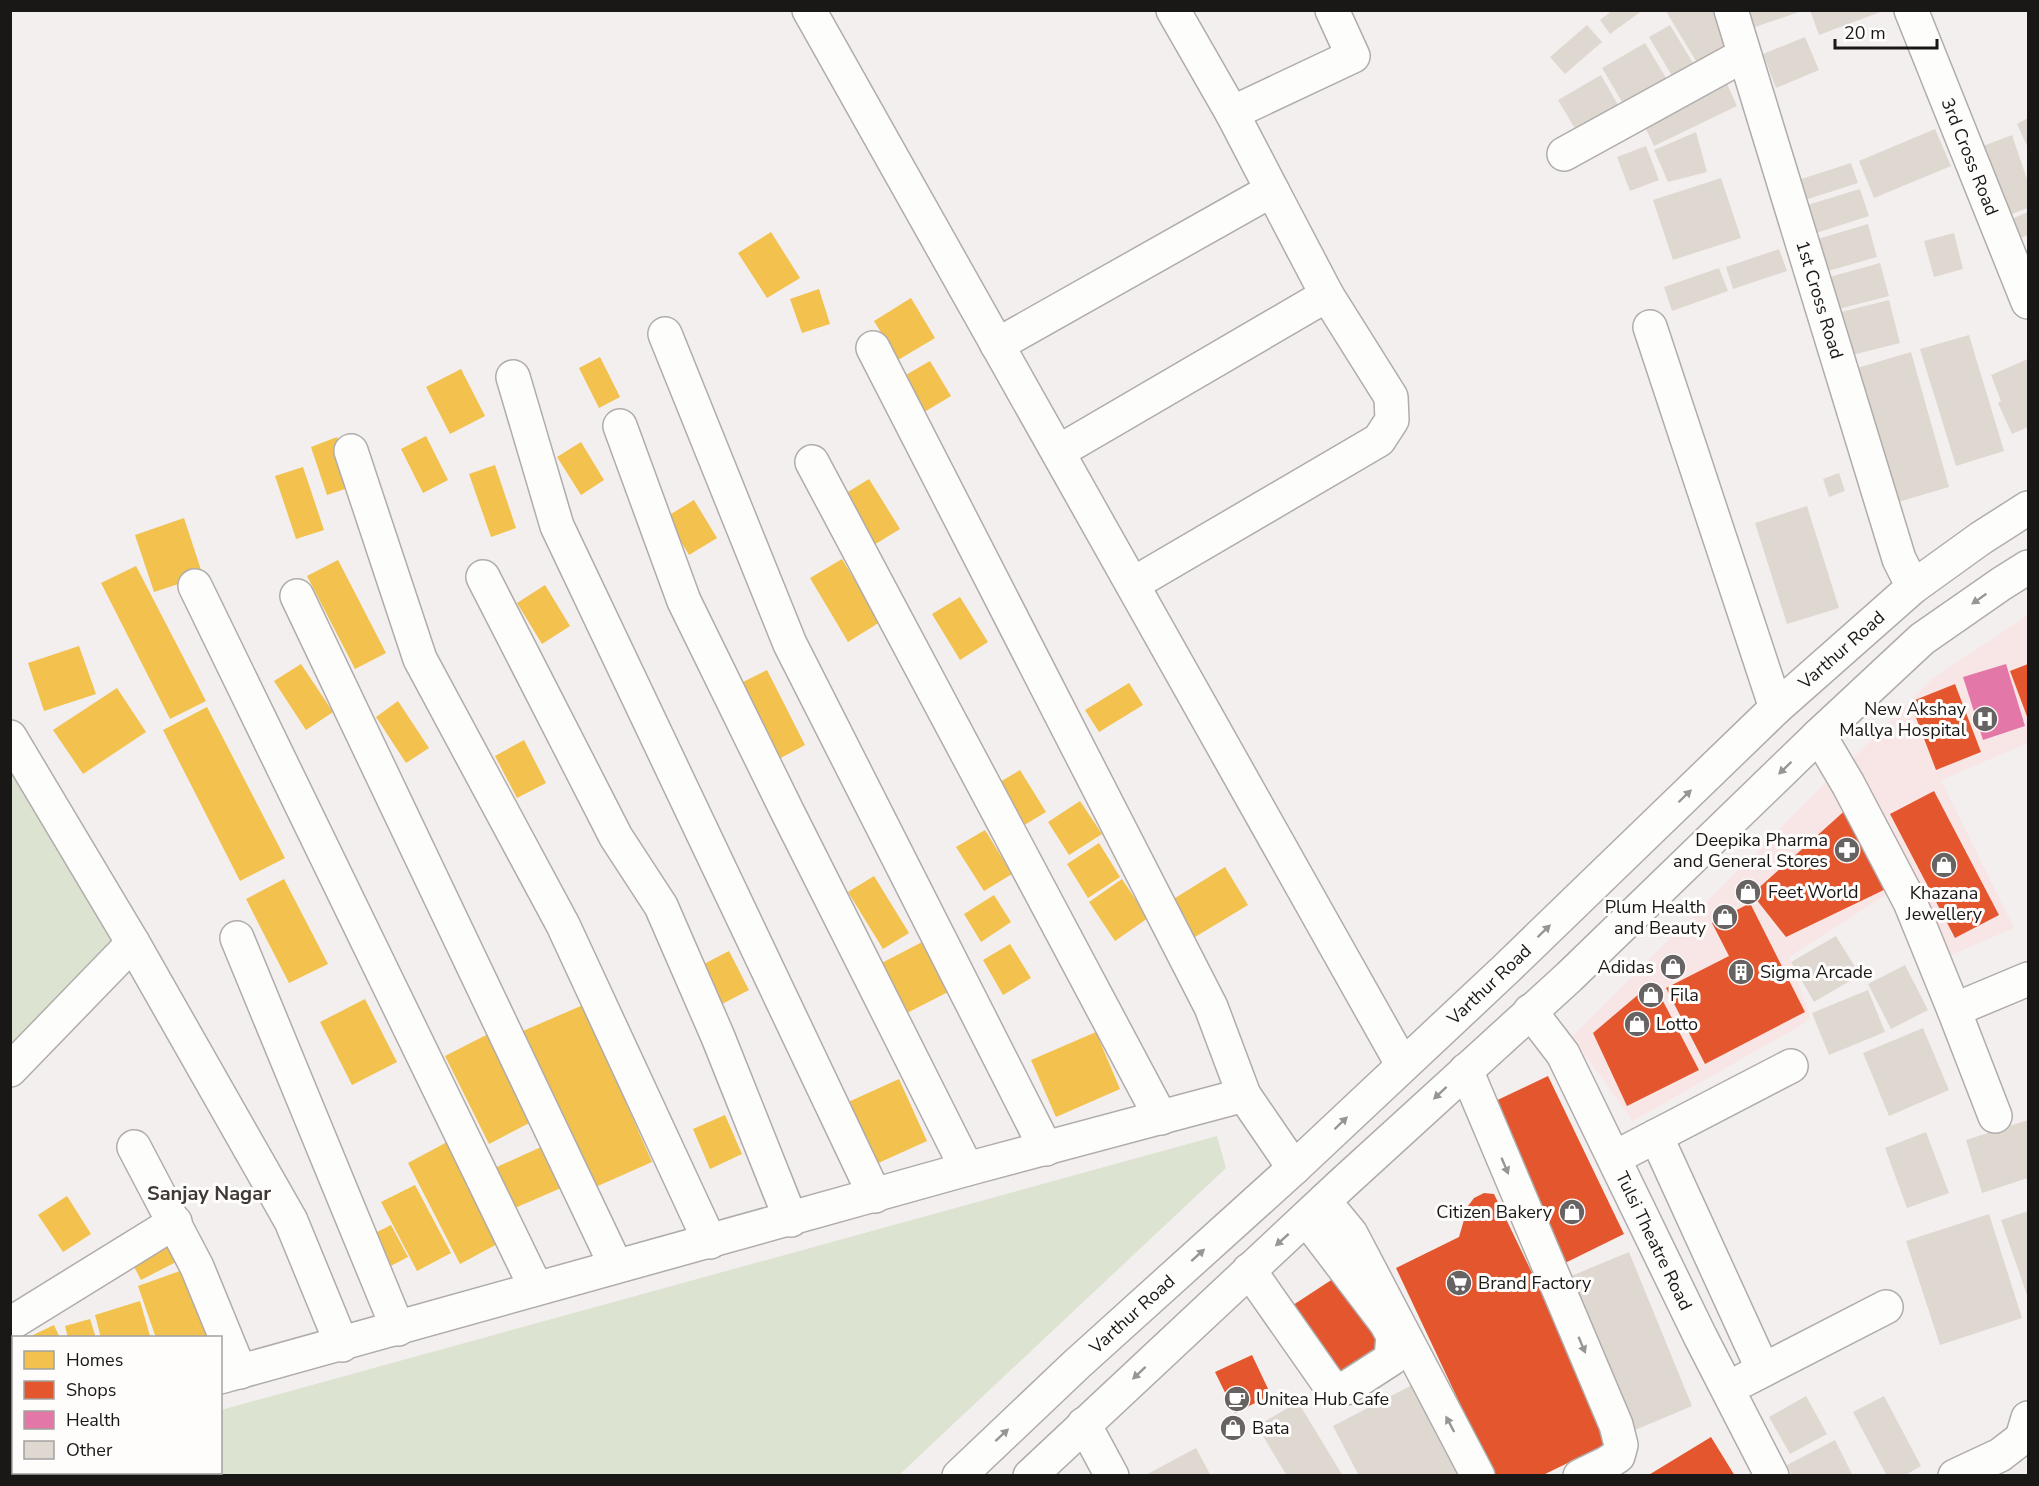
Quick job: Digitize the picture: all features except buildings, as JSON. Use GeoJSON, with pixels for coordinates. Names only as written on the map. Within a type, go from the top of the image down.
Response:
{"type":"FeatureCollection","features":[{"type":"Feature","properties":{"kind":"street"},"geometry":{"type":"LineString","coordinates":[[809,10],[1402,1064]]}},
{"type":"Feature","properties":{"kind":"street"},"geometry":{"type":"LineString","coordinates":[[1132,584],[1379,440],[1392,420],[1390,397],[1327,295],[1232,113],[1173,10]]}},
{"type":"Feature","properties":{"kind":"street"},"geometry":{"type":"LineString","coordinates":[[1232,113],[1353,56],[1332,10]]}},
{"type":"Feature","properties":{"kind":"street","name":"1st Cross Road"},"geometry":{"type":"LineString","coordinates":[[1731,10],[1899,559],[1913,586]]}},
{"type":"Feature","properties":{"kind":"street","name":"3rd Cross Road"},"geometry":{"type":"LineString","coordinates":[[1911,10],[2028,302]]}},
{"type":"Feature","properties":{"kind":"street"},"geometry":{"type":"LineString","coordinates":[[1564,154],[1744,55]]}},
{"type":"Feature","properties":{"kind":"street"},"geometry":{"type":"LineString","coordinates":[[997,345],[1272,190]]}},
{"type":"Feature","properties":{"kind":"street"},"geometry":{"type":"LineString","coordinates":[[1058,452],[1327,295]]}},
{"type":"Feature","properties":{"kind":"street"},"geometry":{"type":"LineString","coordinates":[[1650,327],[1776,708]]}},
{"type":"Feature","properties":{"kind":"street"},"geometry":{"type":"LineString","coordinates":[[665,334],[790,644],[1046,1149]]}},
{"type":"Feature","properties":{"kind":"street"},"geometry":{"type":"LineString","coordinates":[[873,348],[1212,1007],[1244,1095],[1294,1168]]}},
{"type":"Feature","properties":{"kind":"street"},"geometry":{"type":"LineString","coordinates":[[513,377],[557,526],[875,1196]]}},
{"type":"Feature","properties":{"kind":"street"},"geometry":{"type":"LineString","coordinates":[[620,426],[684,601],[967,1169]]}},
{"type":"Feature","properties":{"kind":"street"},"geometry":{"type":"LineString","coordinates":[[351,451],[420,659],[563,926],[710,1242]]}},
{"type":"Feature","properties":{"kind":"street"},"geometry":{"type":"LineString","coordinates":[[812,462],[1161,1118]]}},
{"type":"Feature","properties":{"kind":"street","name":"Varthur Road"},"geometry":{"type":"LineString","coordinates":[[959,1476],[1077,1364],[1294,1168],[1515,960],[1776,708],[1913,586],[2028,508]]}},
{"type":"Feature","properties":{"kind":"street"},"geometry":{"type":"LineString","coordinates":[[1030,1476],[1530,1011],[1922,639],[2028,567]]}},
{"type":"Feature","properties":{"kind":"street"},"geometry":{"type":"LineString","coordinates":[[483,577],[616,837],[661,906],[718,1037],[791,1220]]}},
{"type":"Feature","properties":{"kind":"street"},"geometry":{"type":"LineString","coordinates":[[195,585],[536,1288]]}},
{"type":"Feature","properties":{"kind":"street"},"geometry":{"type":"LineString","coordinates":[[297,596],[615,1266]]}},
{"type":"Feature","properties":{"kind":"street"},"geometry":{"type":"LineString","coordinates":[[1819,735],[1848,784],[1910,902],[1995,1116]]}},
{"type":"Feature","properties":{"kind":"street"},"geometry":{"type":"LineString","coordinates":[[10,737],[133,943],[291,1221],[342,1345]]}},
{"type":"Feature","properties":{"kind":"street"},"geometry":{"type":"LineString","coordinates":[[237,938],[398,1329]]}},
{"type":"Feature","properties":{"kind":"street"},"geometry":{"type":"LineString","coordinates":[[10,1070],[133,943]]}},
{"type":"Feature","properties":{"kind":"street"},"geometry":{"type":"LineString","coordinates":[[1954,1010],[2028,979]]}},
{"type":"Feature","properties":{"kind":"street","name":"Tulsi Theatre Road"},"geometry":{"type":"LineString","coordinates":[[1530,1011],[1563,1054],[1772,1476]]}},
{"type":"Feature","properties":{"kind":"street"},"geometry":{"type":"LineString","coordinates":[[1614,1158],[1791,1066]]}},
{"type":"Feature","properties":{"kind":"street"},"geometry":{"type":"LineString","coordinates":[[1466,1070],[1616,1425],[1621,1445],[1618,1456],[1580,1476]]}},
{"type":"Feature","properties":{"kind":"street"},"geometry":{"type":"LineString","coordinates":[[222,1349],[230,1375],[615,1266],[1244,1095]]}},
{"type":"Feature","properties":{"kind":"street"},"geometry":{"type":"LineString","coordinates":[[1656,1136],[1763,1370]]}},
{"type":"Feature","properties":{"kind":"street"},"geometry":{"type":"LineString","coordinates":[[134,1147],[197,1267],[218,1336]]}},
{"type":"Feature","properties":{"kind":"street"},"geometry":{"type":"LineString","coordinates":[[1249,1270],[1331,1387],[1346,1388],[1391,1359],[1394,1336],[1315,1210]]}},
{"type":"Feature","properties":{"kind":"street"},"geometry":{"type":"LineString","coordinates":[[1315,1210],[1351,1234],[1478,1476]]}},
{"type":"Feature","properties":{"kind":"street"},"geometry":{"type":"LineString","coordinates":[[10,1324],[175,1222]]}},
{"type":"Feature","properties":{"kind":"street"},"geometry":{"type":"LineString","coordinates":[[1727,1389],[1886,1307]]}},
{"type":"Feature","properties":{"kind":"street"},"geometry":{"type":"LineString","coordinates":[[1955,1476],[2000,1455],[2022,1438],[2028,1418]]}},
{"type":"Feature","properties":{"kind":"street"},"geometry":{"type":"LineString","coordinates":[[1084,1424],[1112,1476]]}},
{"type":"Feature","properties":{"kind":"shaded area"},"geometry":{"type":"Polygon","coordinates":[[[2028,615],[2028,743],[1941,780],[2014,928],[1944,958],[1878,822],[1853,758],[1933,678],[2028,615]]]}},
{"type":"Feature","properties":{"kind":"shaded area"},"geometry":{"type":"Polygon","coordinates":[[[1833,775],[1898,887],[1789,957],[1810,1017],[1803,1024],[1633,1121],[1572,1037],[1833,775]]]}},
{"type":"Feature","properties":{"kind":"green space"},"geometry":{"type":"Polygon","coordinates":[[[11,762],[121,946],[11,1048],[11,762]]]}},
{"type":"Feature","properties":{"kind":"green space"},"geometry":{"type":"Polygon","coordinates":[[[1217,1136],[1226,1168],[899,1475],[11,1476],[10,1467],[12,1466],[12,1474],[222,1474],[222,1410],[1217,1136]]]}},
{"type":"Feature","properties":{"kind":"place","name":"New Akshay Mallya Hospital"},"geometry":{"type":"Point","coordinates":[1985,719]}},
{"type":"Feature","properties":{"kind":"place","name":"Deepika Pharma and General Stores"},"geometry":{"type":"Point","coordinates":[1847,850]}},
{"type":"Feature","properties":{"kind":"place","name":"Khazana Jewellery"},"geometry":{"type":"Point","coordinates":[1944,865]}},
{"type":"Feature","properties":{"kind":"place","name":"Feet World"},"geometry":{"type":"Point","coordinates":[1748,892]}},
{"type":"Feature","properties":{"kind":"place","name":"Plum Health and Beauty"},"geometry":{"type":"Point","coordinates":[1725,917]}},
{"type":"Feature","properties":{"kind":"place","name":"Adidas"},"geometry":{"type":"Point","coordinates":[1673,967]}},
{"type":"Feature","properties":{"kind":"place","name":"Sigma Arcade"},"geometry":{"type":"Point","coordinates":[1741,972]}},
{"type":"Feature","properties":{"kind":"place","name":"Fila"},"geometry":{"type":"Point","coordinates":[1651,995]}},
{"type":"Feature","properties":{"kind":"place","name":"Lotto"},"geometry":{"type":"Point","coordinates":[1637,1024]}},
{"type":"Feature","properties":{"kind":"place","name":"Citizen Bakery"},"geometry":{"type":"Point","coordinates":[1572,1212]}},
{"type":"Feature","properties":{"kind":"place","name":"Brand Factory"},"geometry":{"type":"Point","coordinates":[1459,1283]}},
{"type":"Feature","properties":{"kind":"place","name":"Unitea Hub Cafe"},"geometry":{"type":"Point","coordinates":[1237,1399]}},
{"type":"Feature","properties":{"kind":"place","name":"Bata"},"geometry":{"type":"Point","coordinates":[1233,1428]}},
{"type":"Feature","properties":{"kind":"district","name":"Sanjay Nagar"},"geometry":{"type":"Point","coordinates":[209,1193]}}]}
